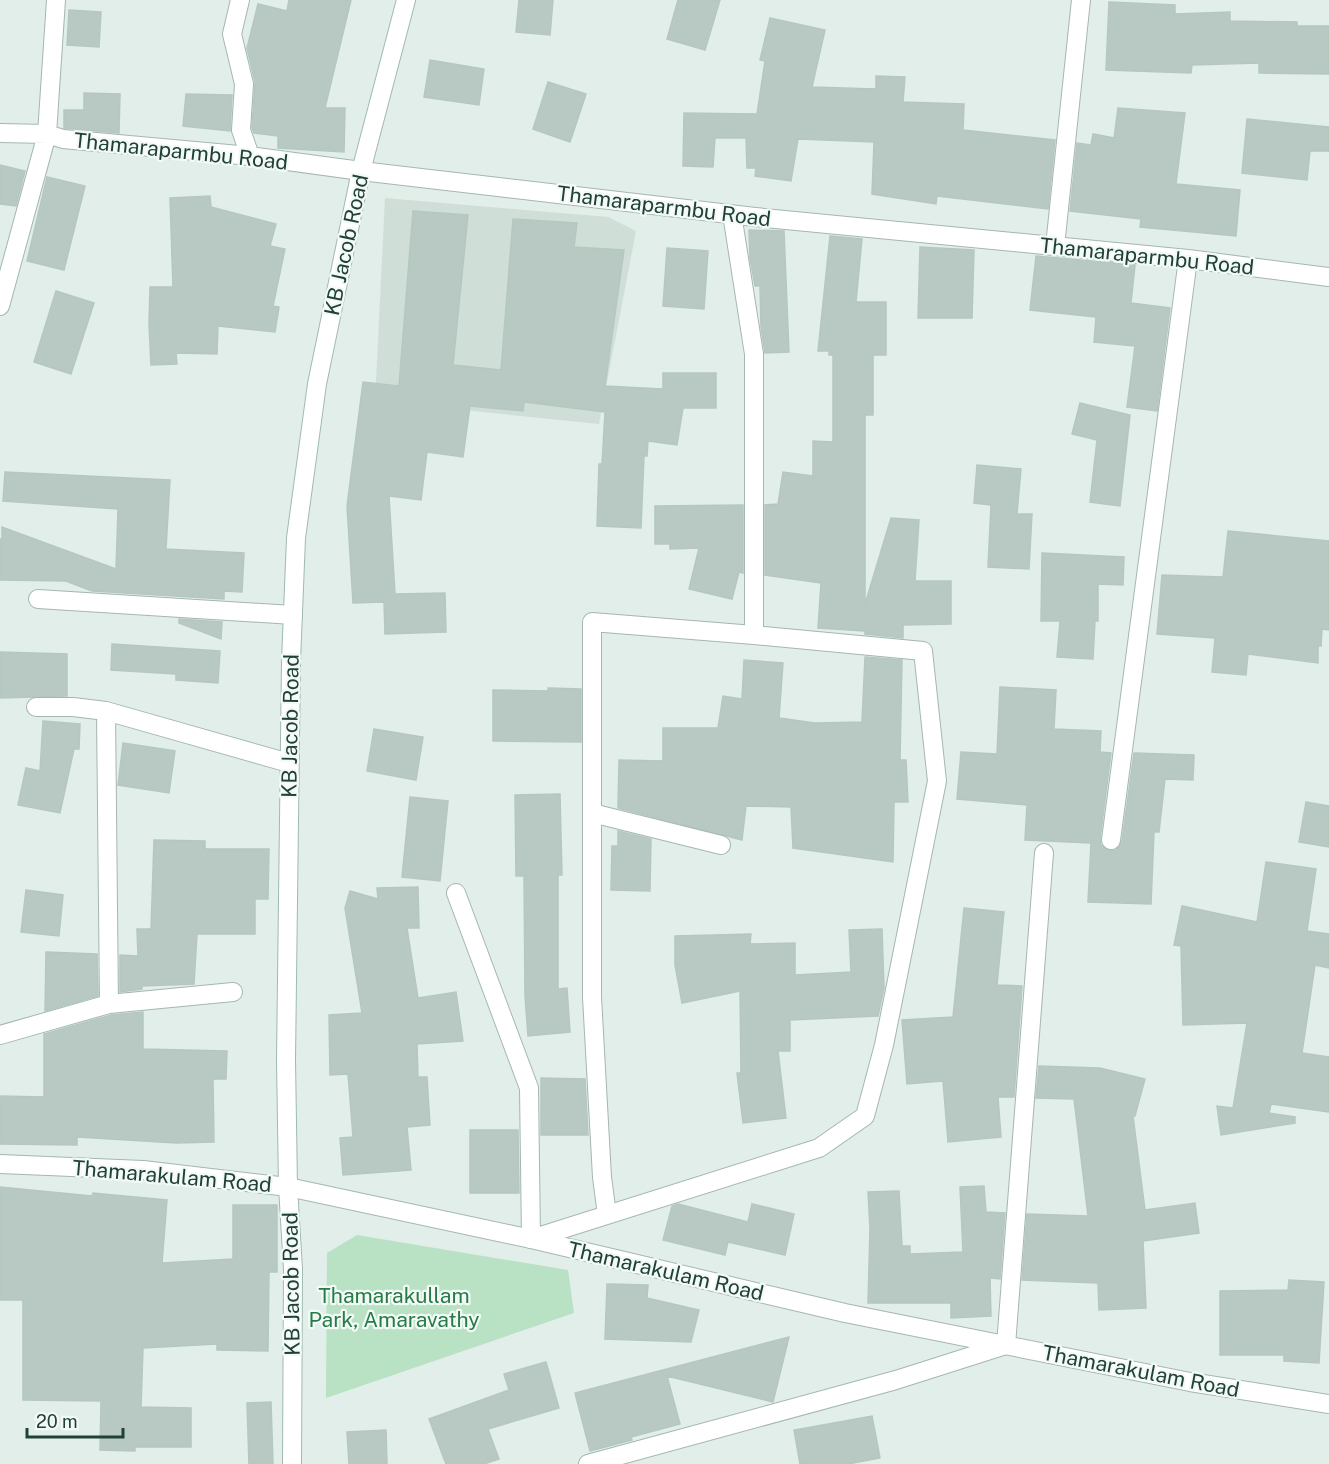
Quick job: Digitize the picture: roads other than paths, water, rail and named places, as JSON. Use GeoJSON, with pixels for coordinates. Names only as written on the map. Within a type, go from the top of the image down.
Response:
{"type":"FeatureCollection","features":[{"type":"Feature","properties":{"kind":"street"},"geometry":{"type":"LineString","coordinates":[[0,306],[47,134],[56,0]]}},
{"type":"Feature","properties":{"kind":"street"},"geometry":{"type":"LineString","coordinates":[[240,0],[232,34],[244,84],[241,130],[250,156]]}},
{"type":"Feature","properties":{"kind":"street","name":"KB Jacob Road"},"geometry":{"type":"LineString","coordinates":[[292,1464],[293,1269],[288,1187],[286,1060],[289,763],[296,538],[317,384],[361,171],[406,0]]}},
{"type":"Feature","properties":{"kind":"street"},"geometry":{"type":"LineString","coordinates":[[1055,246],[1080,0]]}},
{"type":"Feature","properties":{"kind":"street","name":"Thamaraparmbu Road"},"geometry":{"type":"LineString","coordinates":[[0,133],[47,134],[63,139],[250,156],[732,214],[1188,259],[1329,277]]}},
{"type":"Feature","properties":{"kind":"street"},"geometry":{"type":"LineString","coordinates":[[732,214],[754,354],[754,635]]}},
{"type":"Feature","properties":{"kind":"street"},"geometry":{"type":"LineString","coordinates":[[1112,840],[1188,259]]}},
{"type":"Feature","properties":{"kind":"street"},"geometry":{"type":"LineString","coordinates":[[38,599],[293,615]]}},
{"type":"Feature","properties":{"kind":"street"},"geometry":{"type":"LineString","coordinates":[[456,893],[529,1088],[531,1239],[607,1215],[819,1148],[865,1116],[884,1045],[937,781],[923,651],[592,622],[592,997],[602,1177],[607,1215]]}},
{"type":"Feature","properties":{"kind":"street"},"geometry":{"type":"LineString","coordinates":[[36,707],[73,706],[106,711],[289,763]]}},
{"type":"Feature","properties":{"kind":"street"},"geometry":{"type":"LineString","coordinates":[[106,711],[109,1004]]}},
{"type":"Feature","properties":{"kind":"street"},"geometry":{"type":"LineString","coordinates":[[592,813],[721,845]]}},
{"type":"Feature","properties":{"kind":"street"},"geometry":{"type":"LineString","coordinates":[[588,1464],[896,1380],[1006,1345],[1044,853]]}},
{"type":"Feature","properties":{"kind":"street"},"geometry":{"type":"LineString","coordinates":[[0,1035],[109,1004],[233,993]]}},
{"type":"Feature","properties":{"kind":"street","name":"Thamarakulam Road"},"geometry":{"type":"LineString","coordinates":[[0,1164],[143,1170],[288,1187],[531,1239],[845,1313],[1190,1382],[1329,1404]]}},
{"type":"Feature","properties":{"kind":"park label","name":"Thamarakullam Park, Amaravathy"},"geometry":{"type":"Point","coordinates":[394,1307]}}]}
